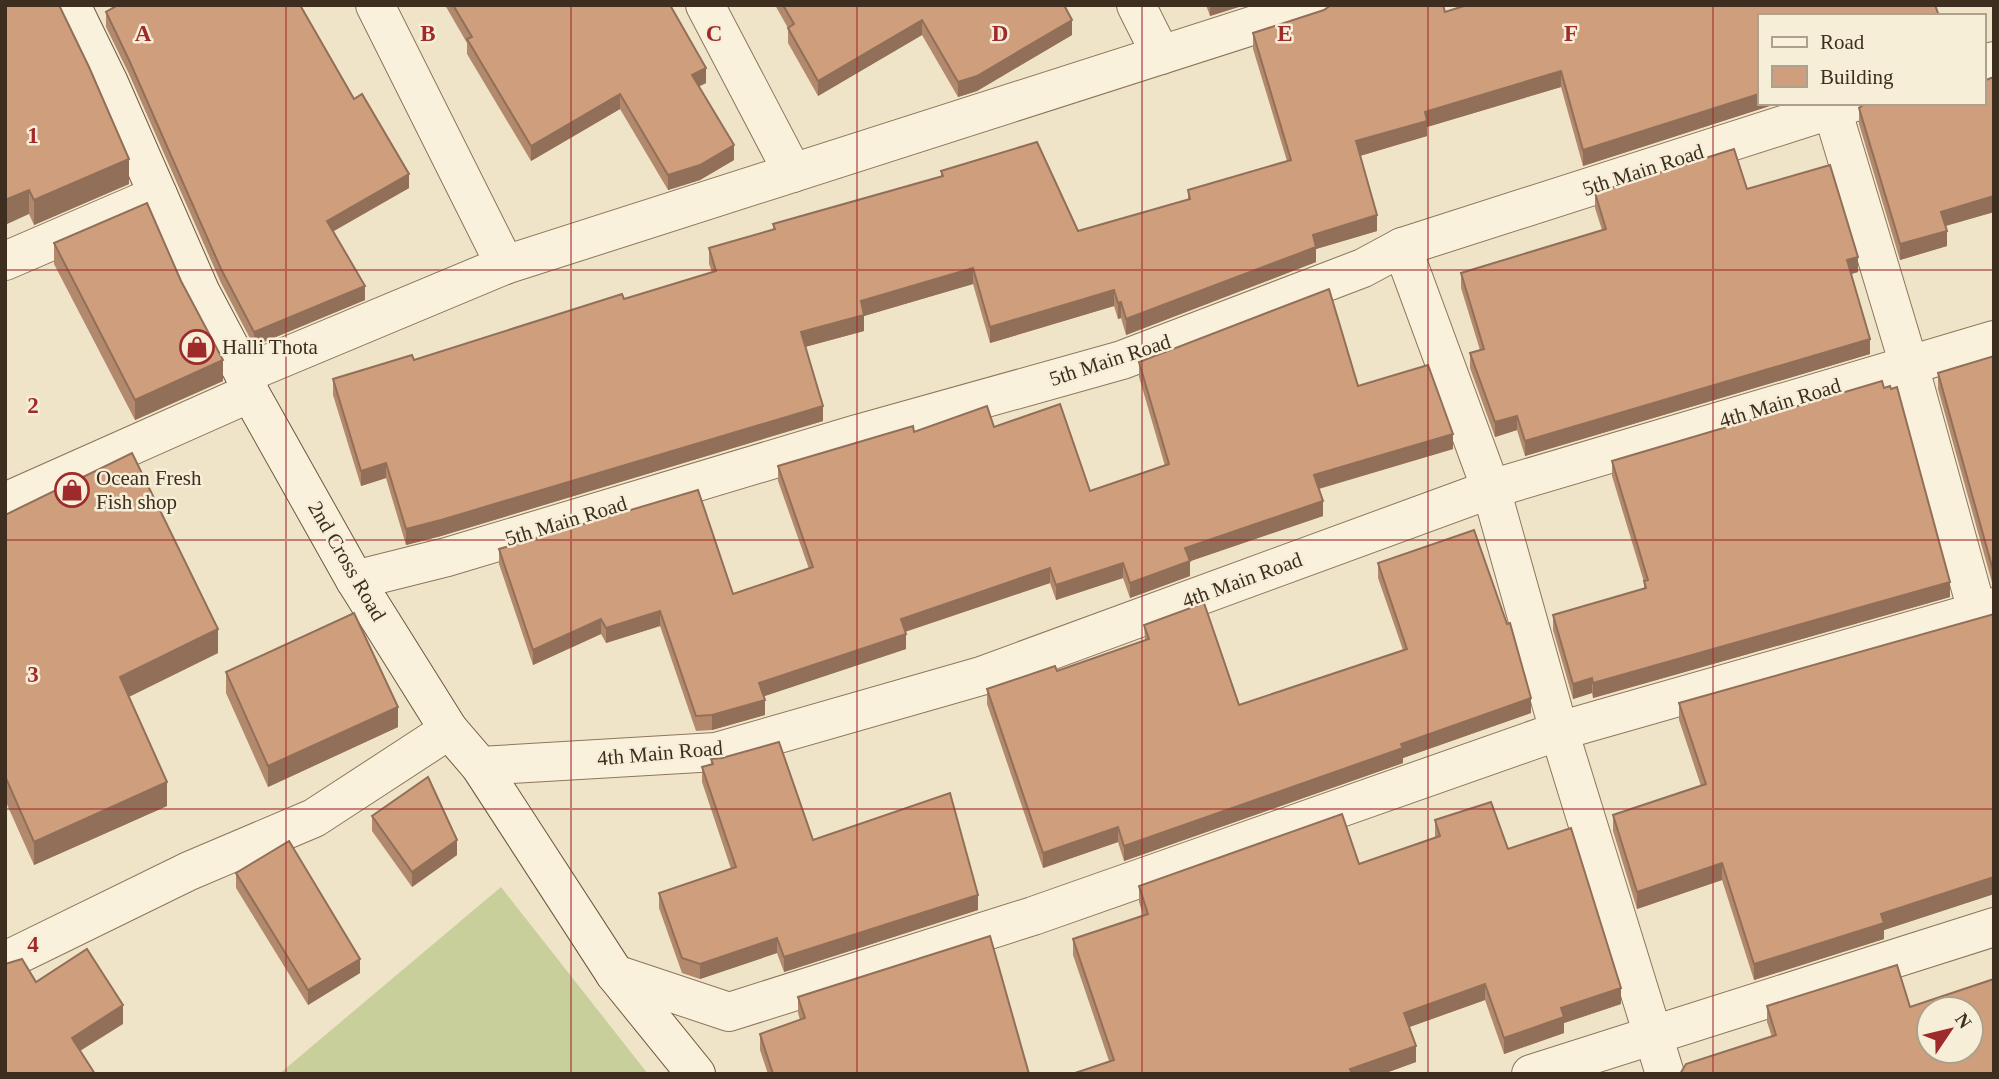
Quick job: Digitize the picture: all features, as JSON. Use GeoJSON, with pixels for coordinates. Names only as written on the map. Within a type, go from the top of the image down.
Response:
{"type":"FeatureCollection","features":[{"type":"Feature","properties":{"kind":"street","name":"2nd Cross Road"},"geometry":{"type":"LineString","coordinates":[[71,5],[201,293],[355,580],[449,730],[480,766],[615,974],[696,1074]]}},
{"type":"Feature","properties":{"kind":"street"},"geometry":{"type":"LineString","coordinates":[[375,5],[505,265]]}},
{"type":"Feature","properties":{"kind":"street"},"geometry":{"type":"LineString","coordinates":[[705,5],[793,173]]}},
{"type":"Feature","properties":{"kind":"street"},"geometry":{"type":"LineString","coordinates":[[1136,5],[1161,55]]}},
{"type":"Feature","properties":{"kind":"street"},"geometry":{"type":"LineString","coordinates":[[5,502],[247,383],[505,265],[1317,5]]}},
{"type":"Feature","properties":{"kind":"street"},"geometry":{"type":"LineString","coordinates":[[615,974],[729,1012],[1033,916],[1559,732],[1986,609],[1909,365],[1842,106]]}},
{"type":"Feature","properties":{"kind":"street","name":"5th Main Road"},"geometry":{"type":"LineString","coordinates":[[355,580],[447,557],[854,435],[1122,360],[1363,268],[1402,247],[1842,106]]}},
{"type":"Feature","properties":{"kind":"street"},"geometry":{"type":"LineString","coordinates":[[5,261],[158,195]]}},
{"type":"Feature","properties":{"kind":"street"},"geometry":{"type":"LineString","coordinates":[[1402,247],[1491,489],[1559,732],[1665,1074]]}},
{"type":"Feature","properties":{"kind":"street","name":"4th Main Road"},"geometry":{"type":"LineString","coordinates":[[480,766],[716,752],[981,676],[1491,489],[1994,340]]}},
{"type":"Feature","properties":{"kind":"street"},"geometry":{"type":"LineString","coordinates":[[5,961],[189,872],[314,818],[449,730]]}},
{"type":"Feature","properties":{"kind":"street"},"geometry":{"type":"LineString","coordinates":[[1531,1074],[1994,927]]}},
{"type":"Feature","properties":{"kind":"green space"},"geometry":{"type":"Polygon","coordinates":[[[501,887],[648,1074],[279,1074],[501,887]]]}},
{"type":"Feature","properties":{"kind":"building"},"geometry":{"type":"Polygon","coordinates":[[[5,5],[59,5],[129,159],[34,200],[29,190],[5,200],[5,5]]]}},
{"type":"Feature","properties":{"kind":"building"},"geometry":{"type":"Polygon","coordinates":[[[118,5],[300,5],[354,99],[362,94],[409,174],[327,221],[365,286],[254,332],[221,269],[106,12],[118,5]]]}},
{"type":"Feature","properties":{"kind":"building"},"geometry":{"type":"Polygon","coordinates":[[[453,5],[670,5],[706,68],[692,75],[734,145],[700,165],[668,175],[620,94],[531,146],[467,39],[472,37],[453,5]]]}},
{"type":"Feature","properties":{"kind":"building"},"geometry":{"type":"Polygon","coordinates":[[[783,5],[1064,5],[1072,20],[977,76],[958,82],[922,20],[818,81],[788,28],[794,24],[783,5]]]}},
{"type":"Feature","properties":{"kind":"building"},"geometry":{"type":"Polygon","coordinates":[[[1331,5],[1443,5],[1445,12],[1467,5],[1935,5],[1938,14],[1758,14],[1758,94],[1583,150],[1561,71],[1425,112],[1427,121],[1356,141],[1377,215],[1313,235],[1316,247],[1126,319],[1114,290],[990,327],[973,268],[861,301],[864,315],[801,332],[823,406],[441,520],[406,529],[386,463],[361,471],[333,379],[412,355],[414,360],[622,294],[624,299],[716,271],[709,248],[775,229],[773,224],[943,176],[941,171],[1037,142],[1078,231],[1190,199],[1188,190],[1291,160],[1253,33],[1324,10],[1331,5]]]}},
{"type":"Feature","properties":{"kind":"building"},"geometry":{"type":"Polygon","coordinates":[[[1994,77],[1994,196],[1941,212],[1947,231],[1900,244],[1859,108],[1863,105],[1985,105],[1985,80],[1994,77]]]}},
{"type":"Feature","properties":{"kind":"building"},"geometry":{"type":"Polygon","coordinates":[[[1734,149],[1747,189],[1830,165],[1858,257],[1847,260],[1870,339],[1525,441],[1517,416],[1495,422],[1470,353],[1484,349],[1461,273],[1606,229],[1595,193],[1734,149]]]}},
{"type":"Feature","properties":{"kind":"building"},"geometry":{"type":"Polygon","coordinates":[[[147,203],[181,281],[223,360],[135,400],[54,243],[147,203]]]}},
{"type":"Feature","properties":{"kind":"building"},"geometry":{"type":"Polygon","coordinates":[[[1329,289],[1358,386],[1428,365],[1453,434],[1314,475],[1323,501],[1185,548],[1190,561],[1130,583],[1123,563],[1056,585],[1050,568],[901,619],[906,634],[759,683],[765,700],[712,715],[696,716],[660,611],[606,628],[601,619],[533,650],[499,549],[698,490],[733,594],[813,567],[778,466],[913,426],[914,432],[987,406],[994,427],[1060,404],[1090,491],[1169,464],[1139,362],[1329,289]]]}},
{"type":"Feature","properties":{"kind":"building"},"geometry":{"type":"Polygon","coordinates":[[[1994,356],[1994,570],[1993,570],[1938,373],[1994,356]]]}},
{"type":"Feature","properties":{"kind":"building"},"geometry":{"type":"Polygon","coordinates":[[[1882,381],[1884,388],[1897,387],[1950,582],[1593,683],[1592,678],[1573,684],[1553,615],[1646,588],[1644,581],[1648,580],[1612,461],[1882,381]]]}},
{"type":"Feature","properties":{"kind":"building"},"geometry":{"type":"Polygon","coordinates":[[[132,453],[218,629],[120,677],[167,782],[34,842],[5,776],[5,515],[132,453]]]}},
{"type":"Feature","properties":{"kind":"building"},"geometry":{"type":"Polygon","coordinates":[[[1474,530],[1507,624],[1510,623],[1531,698],[1401,744],[1403,748],[1124,846],[1118,827],[1043,853],[987,689],[1055,666],[1057,671],[1149,639],[1144,625],[1204,603],[1239,705],[1407,649],[1378,563],[1474,530]]]}},
{"type":"Feature","properties":{"kind":"building"},"geometry":{"type":"Polygon","coordinates":[[[354,613],[398,707],[268,766],[226,672],[354,613]]]}},
{"type":"Feature","properties":{"kind":"building"},"geometry":{"type":"Polygon","coordinates":[[[1994,614],[1994,877],[1881,914],[1884,923],[1754,964],[1722,863],[1637,892],[1613,815],[1706,784],[1679,703],[1994,614]]]}},
{"type":"Feature","properties":{"kind":"building"},"geometry":{"type":"Polygon","coordinates":[[[779,742],[813,840],[950,793],[978,895],[784,957],[777,938],[700,964],[682,958],[659,893],[736,867],[702,767],[713,764],[711,759],[779,742]]]}},
{"type":"Feature","properties":{"kind":"building"},"geometry":{"type":"Polygon","coordinates":[[[428,777],[457,840],[412,872],[372,816],[428,777]]]}},
{"type":"Feature","properties":{"kind":"building"},"geometry":{"type":"Polygon","coordinates":[[[1491,802],[1508,849],[1571,828],[1621,988],[1561,1008],[1564,1017],[1504,1038],[1485,984],[1404,1013],[1416,1046],[1350,1069],[1352,1074],[1072,1074],[1114,1060],[1073,939],[1148,914],[1139,886],[1342,814],[1359,864],[1440,836],[1435,820],[1491,802]]]}},
{"type":"Feature","properties":{"kind":"building"},"geometry":{"type":"Polygon","coordinates":[[[289,841],[360,959],[308,990],[236,873],[289,841]]]}},
{"type":"Feature","properties":{"kind":"building"},"geometry":{"type":"Polygon","coordinates":[[[990,936],[1029,1074],[773,1074],[760,1034],[805,1018],[798,997],[990,936]]]}},
{"type":"Feature","properties":{"kind":"building"},"geometry":{"type":"Polygon","coordinates":[[[87,949],[123,1005],[72,1038],[95,1074],[5,1074],[5,964],[22,959],[36,982],[87,949]]]}},
{"type":"Feature","properties":{"kind":"building"},"geometry":{"type":"Polygon","coordinates":[[[1897,965],[1910,1007],[1915,1005],[1915,1065],[1985,1065],[1985,995],[1946,995],[1994,979],[1994,1074],[1680,1074],[1686,1064],[1776,1035],[1767,1006],[1897,965]]]}},
{"type":"Feature","properties":{"kind":"place","name":"Halli Thota"},"geometry":{"type":"Point","coordinates":[197,347]}},
{"type":"Feature","properties":{"kind":"place","name":"Ocean Fresh Fish shop"},"geometry":{"type":"Point","coordinates":[72,490]}}]}
